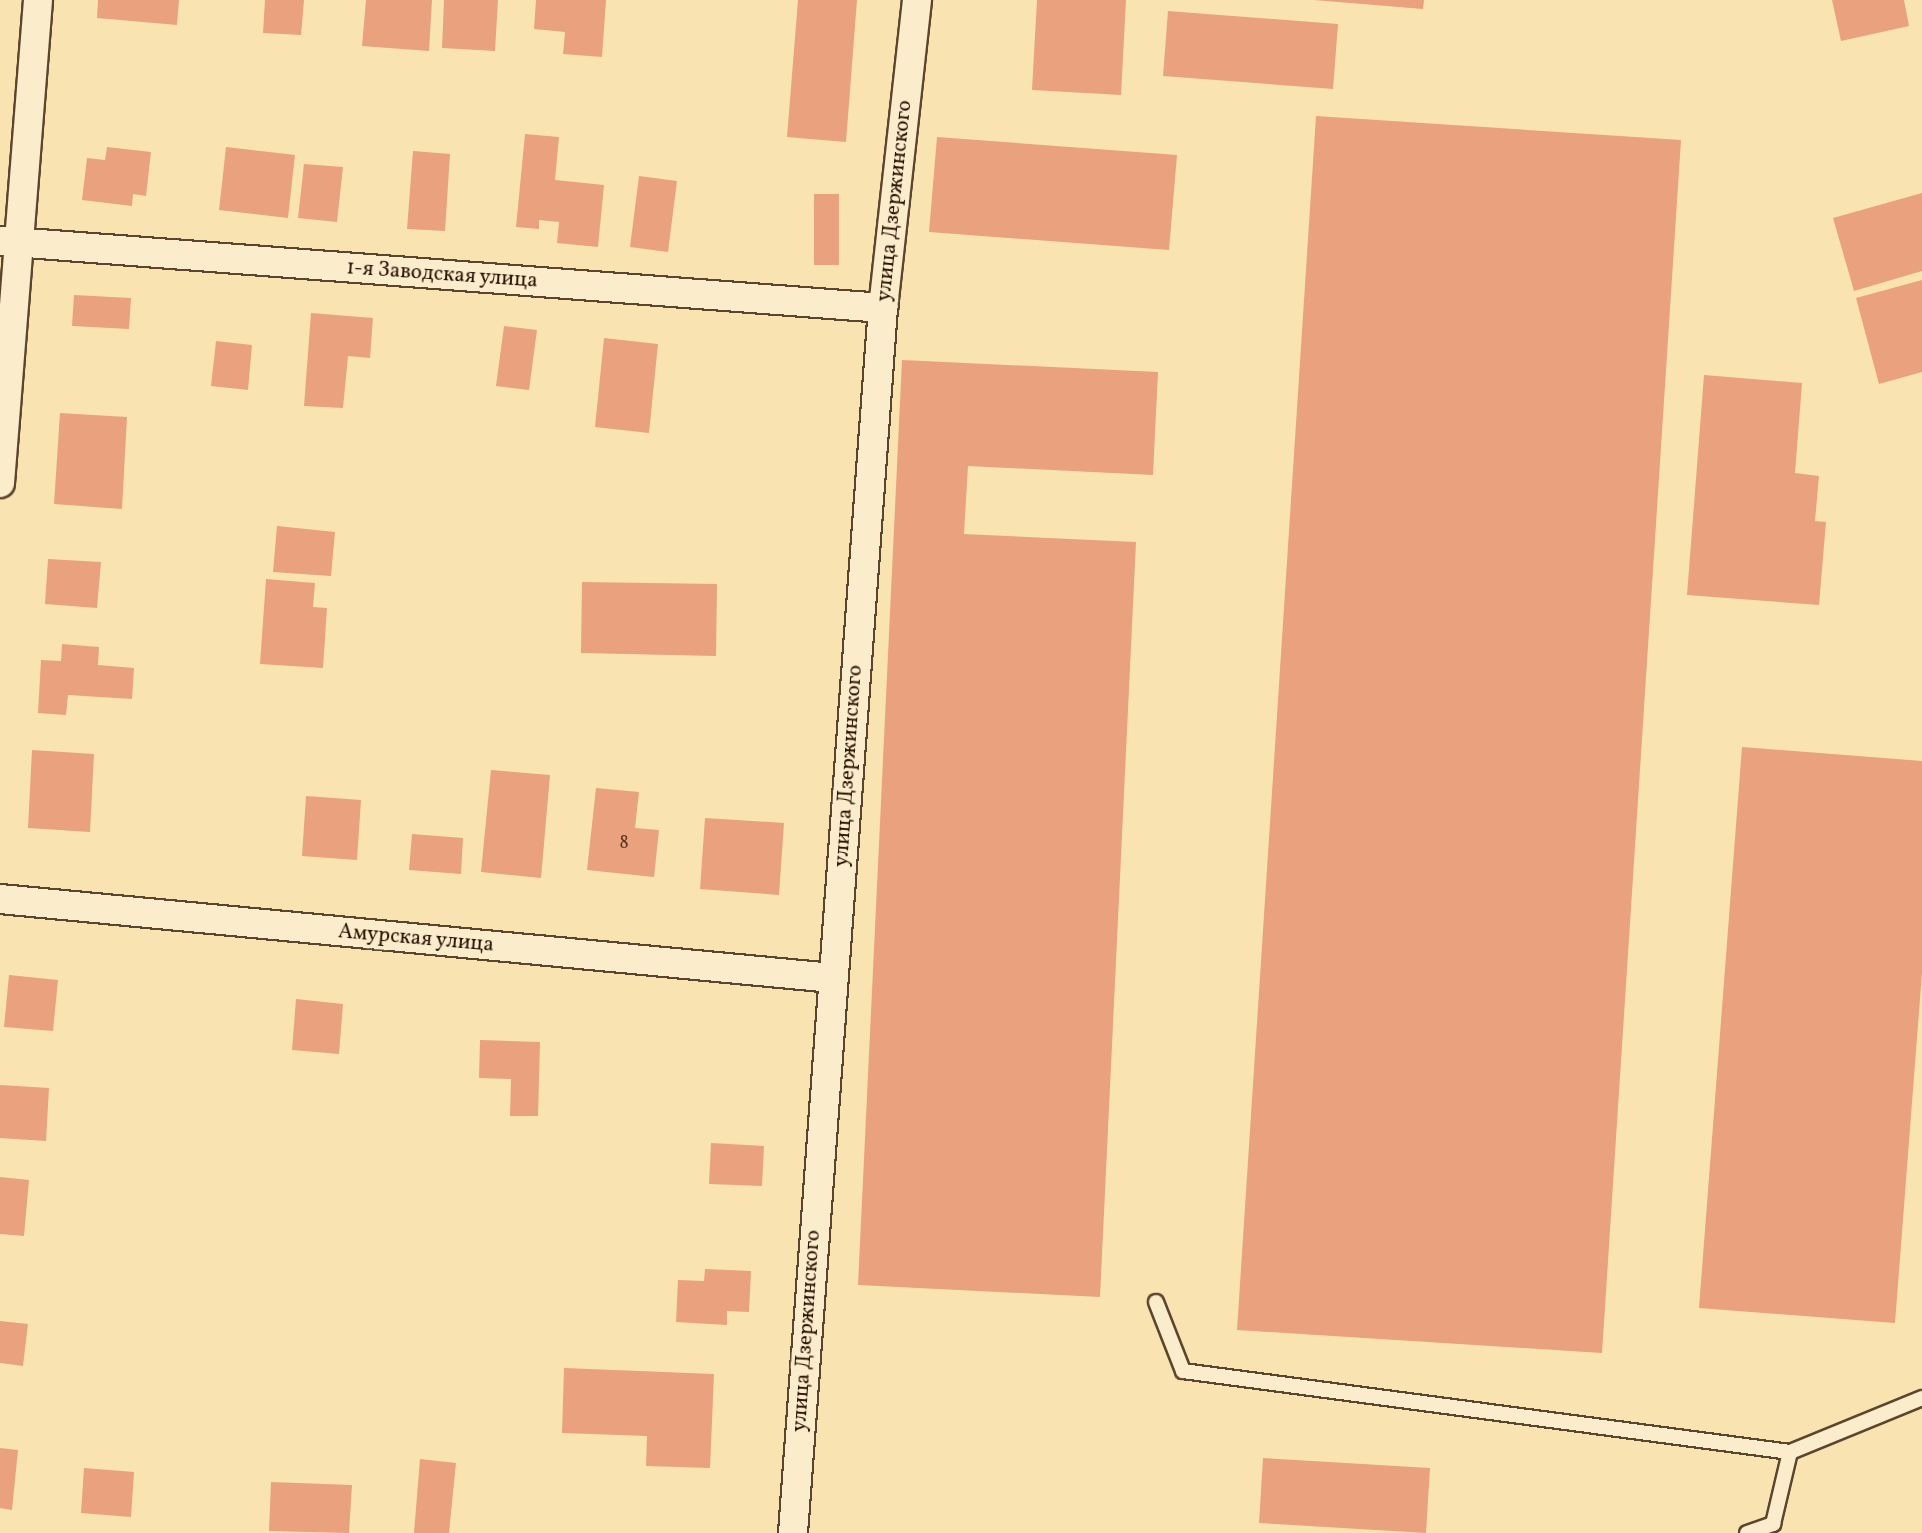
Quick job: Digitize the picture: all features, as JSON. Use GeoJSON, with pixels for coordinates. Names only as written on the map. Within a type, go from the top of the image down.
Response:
{"type":"FeatureCollection","features":[{"type":"Feature","properties":{"kind":"street"},"geometry":{"type":"LineString","coordinates":[[0,483],[9,242],[38,0]]}},
{"type":"Feature","properties":{"kind":"street","name":"улица Дзержинского"},"geometry":{"type":"LineString","coordinates":[[793,1533],[883,308],[917,0]]}},
{"type":"Feature","properties":{"kind":"street","name":"1-я Заводская улица"},"geometry":{"type":"LineString","coordinates":[[9,242],[883,308]]}},
{"type":"Feature","properties":{"kind":"street","name":"Амурская улица"},"geometry":{"type":"LineString","coordinates":[[0,900],[832,978]]}},
{"type":"Feature","properties":{"kind":"lane"},"geometry":{"type":"LineString","coordinates":[[1156,1302],[1183,1371],[1790,1452],[1922,1398]]}},
{"type":"Feature","properties":{"kind":"lane"},"geometry":{"type":"LineString","coordinates":[[1747,1533],[1773,1524],[1790,1452]]}},
{"type":"Feature","properties":{"kind":"building"},"geometry":{"type":"Polygon","coordinates":[[[98,0],[179,0],[177,25],[97,18],[98,0]]]}},
{"type":"Feature","properties":{"kind":"building"},"geometry":{"type":"Polygon","coordinates":[[[265,0],[304,0],[301,35],[263,33],[265,0]]]}},
{"type":"Feature","properties":{"kind":"building"},"geometry":{"type":"Polygon","coordinates":[[[366,0],[432,0],[429,51],[362,46],[366,0]]]}},
{"type":"Feature","properties":{"kind":"building"},"geometry":{"type":"Polygon","coordinates":[[[444,0],[498,0],[495,51],[442,48],[444,0]]]}},
{"type":"Feature","properties":{"kind":"building"},"geometry":{"type":"Polygon","coordinates":[[[536,0],[606,0],[602,57],[563,54],[565,32],[534,29],[536,0]]]}},
{"type":"Feature","properties":{"kind":"building"},"geometry":{"type":"Polygon","coordinates":[[[798,0],[857,0],[846,142],[787,137],[798,0]]]}},
{"type":"Feature","properties":{"kind":"building"},"geometry":{"type":"Polygon","coordinates":[[[1037,0],[1126,0],[1121,95],[1032,90],[1037,0]]]}},
{"type":"Feature","properties":{"kind":"building"},"geometry":{"type":"Polygon","coordinates":[[[1314,0],[1424,0],[1423,9],[1314,0]]]}},
{"type":"Feature","properties":{"kind":"building"},"geometry":{"type":"Polygon","coordinates":[[[1832,0],[1904,0],[1909,26],[1841,41],[1832,0]]]}},
{"type":"Feature","properties":{"kind":"building"},"geometry":{"type":"Polygon","coordinates":[[[1168,11],[1338,24],[1333,89],[1163,76],[1168,11]]]}},
{"type":"Feature","properties":{"kind":"building"},"geometry":{"type":"Polygon","coordinates":[[[1316,116],[1681,140],[1602,1353],[1237,1330],[1316,116]]]}},
{"type":"Feature","properties":{"kind":"building"},"geometry":{"type":"Polygon","coordinates":[[[525,134],[559,137],[555,180],[604,185],[598,247],[557,243],[559,222],[539,220],[539,229],[516,227],[525,134]]]}},
{"type":"Feature","properties":{"kind":"building"},"geometry":{"type":"Polygon","coordinates":[[[937,137],[1177,155],[1169,250],[929,232],[937,137]]]}},
{"type":"Feature","properties":{"kind":"building"},"geometry":{"type":"Polygon","coordinates":[[[107,147],[151,152],[146,196],[133,194],[132,206],[82,200],[87,158],[105,160],[107,147]]]}},
{"type":"Feature","properties":{"kind":"building"},"geometry":{"type":"Polygon","coordinates":[[[226,147],[295,155],[288,218],[219,210],[226,147]]]}},
{"type":"Feature","properties":{"kind":"building"},"geometry":{"type":"Polygon","coordinates":[[[413,151],[450,154],[445,231],[407,229],[413,151]]]}},
{"type":"Feature","properties":{"kind":"building"},"geometry":{"type":"Polygon","coordinates":[[[304,164],[343,167],[337,222],[298,218],[304,164]]]}},
{"type":"Feature","properties":{"kind":"building"},"geometry":{"type":"Polygon","coordinates":[[[639,176],[677,181],[668,252],[630,247],[639,176]]]}},
{"type":"Feature","properties":{"kind":"building"},"geometry":{"type":"Polygon","coordinates":[[[1922,193],[1922,271],[1854,291],[1833,218],[1922,193]]]}},
{"type":"Feature","properties":{"kind":"building"},"geometry":{"type":"Polygon","coordinates":[[[814,194],[839,194],[839,265],[814,265],[814,194]]]}},
{"type":"Feature","properties":{"kind":"building"},"geometry":{"type":"Polygon","coordinates":[[[1922,280],[1922,372],[1879,384],[1856,298],[1922,280]]]}},
{"type":"Feature","properties":{"kind":"building"},"geometry":{"type":"Polygon","coordinates":[[[74,295],[131,298],[129,329],[72,326],[74,295]]]}},
{"type":"Feature","properties":{"kind":"building"},"geometry":{"type":"Polygon","coordinates":[[[311,313],[373,318],[370,358],[348,356],[343,408],[304,406],[311,313]]]}},
{"type":"Feature","properties":{"kind":"building"},"geometry":{"type":"Polygon","coordinates":[[[504,326],[537,330],[529,390],[496,386],[504,326]]]}},
{"type":"Feature","properties":{"kind":"building"},"geometry":{"type":"Polygon","coordinates":[[[604,338],[658,344],[649,433],[595,427],[604,338]]]}},
{"type":"Feature","properties":{"kind":"building"},"geometry":{"type":"Polygon","coordinates":[[[216,341],[252,345],[248,390],[211,386],[216,341]]]}},
{"type":"Feature","properties":{"kind":"building"},"geometry":{"type":"Polygon","coordinates":[[[902,360],[1158,372],[1153,475],[968,466],[964,534],[1136,542],[1100,1297],[858,1285],[902,360]]]}},
{"type":"Feature","properties":{"kind":"building"},"geometry":{"type":"Polygon","coordinates":[[[1704,375],[1802,383],[1795,473],[1819,476],[1815,521],[1826,522],[1819,605],[1687,595],[1704,375]]]}},
{"type":"Feature","properties":{"kind":"building"},"geometry":{"type":"Polygon","coordinates":[[[60,413],[127,417],[122,509],[54,504],[60,413]]]}},
{"type":"Feature","properties":{"kind":"building"},"geometry":{"type":"Polygon","coordinates":[[[277,526],[335,532],[331,576],[273,572],[277,526]]]}},
{"type":"Feature","properties":{"kind":"building"},"geometry":{"type":"Polygon","coordinates":[[[48,559],[101,562],[97,608],[45,604],[48,559]]]}},
{"type":"Feature","properties":{"kind":"building"},"geometry":{"type":"Polygon","coordinates":[[[266,579],[315,583],[313,607],[327,608],[323,668],[260,664],[266,579]]]}},
{"type":"Feature","properties":{"kind":"building"},"geometry":{"type":"Polygon","coordinates":[[[582,582],[717,584],[716,656],[581,653],[582,582]]]}},
{"type":"Feature","properties":{"kind":"building"},"geometry":{"type":"Polygon","coordinates":[[[62,644],[99,647],[98,665],[134,668],[132,699],[68,695],[66,715],[38,713],[41,660],[61,661],[62,644]]]}},
{"type":"Feature","properties":{"kind":"building"},"geometry":{"type":"Polygon","coordinates":[[[1742,747],[1922,761],[1922,973],[1895,1323],[1699,1308],[1742,747]]]}},
{"type":"Feature","properties":{"kind":"building"},"geometry":{"type":"Polygon","coordinates":[[[32,750],[94,754],[90,832],[28,828],[32,750]]]}},
{"type":"Feature","properties":{"kind":"building"},"geometry":{"type":"Polygon","coordinates":[[[491,770],[550,775],[541,878],[481,872],[491,770]]]}},
{"type":"Feature","properties":{"kind":"building"},"geometry":{"type":"Polygon","coordinates":[[[596,788],[639,792],[635,828],[659,830],[654,877],[587,870],[596,788]]]}},
{"type":"Feature","properties":{"kind":"building"},"geometry":{"type":"Polygon","coordinates":[[[306,796],[361,800],[357,860],[302,856],[306,796]]]}},
{"type":"Feature","properties":{"kind":"building"},"geometry":{"type":"Polygon","coordinates":[[[705,818],[784,823],[779,895],[700,889],[705,818]]]}},
{"type":"Feature","properties":{"kind":"building"},"geometry":{"type":"Polygon","coordinates":[[[412,834],[463,838],[461,874],[409,870],[412,834]]]}},
{"type":"Feature","properties":{"kind":"building"},"geometry":{"type":"Polygon","coordinates":[[[9,975],[58,980],[53,1031],[4,1027],[9,975]]]}},
{"type":"Feature","properties":{"kind":"building"},"geometry":{"type":"Polygon","coordinates":[[[296,999],[343,1004],[339,1054],[292,1050],[296,999]]]}},
{"type":"Feature","properties":{"kind":"building"},"geometry":{"type":"Polygon","coordinates":[[[480,1040],[540,1042],[538,1116],[510,1116],[511,1079],[479,1078],[480,1040]]]}},
{"type":"Feature","properties":{"kind":"building"},"geometry":{"type":"Polygon","coordinates":[[[0,1085],[49,1088],[46,1141],[0,1138],[0,1085]]]}},
{"type":"Feature","properties":{"kind":"building"},"geometry":{"type":"Polygon","coordinates":[[[711,1143],[764,1146],[762,1186],[709,1184],[711,1143]]]}},
{"type":"Feature","properties":{"kind":"building"},"geometry":{"type":"Polygon","coordinates":[[[0,1177],[29,1180],[24,1236],[0,1234],[0,1177]]]}},
{"type":"Feature","properties":{"kind":"building"},"geometry":{"type":"Polygon","coordinates":[[[705,1269],[751,1271],[749,1312],[727,1311],[727,1325],[676,1322],[678,1280],[704,1281],[705,1269]]]}},
{"type":"Feature","properties":{"kind":"building"},"geometry":{"type":"Polygon","coordinates":[[[0,1321],[28,1324],[23,1366],[0,1363],[0,1321]]]}},
{"type":"Feature","properties":{"kind":"building"},"geometry":{"type":"Polygon","coordinates":[[[564,1368],[714,1374],[710,1468],[646,1466],[647,1436],[562,1433],[564,1368]]]}},
{"type":"Feature","properties":{"kind":"building"},"geometry":{"type":"Polygon","coordinates":[[[0,1448],[18,1450],[12,1510],[0,1508],[0,1448]]]}},
{"type":"Feature","properties":{"kind":"building"},"geometry":{"type":"Polygon","coordinates":[[[1263,1458],[1430,1468],[1426,1533],[1259,1523],[1263,1458]]]}},
{"type":"Feature","properties":{"kind":"building"},"geometry":{"type":"Polygon","coordinates":[[[420,1459],[456,1463],[449,1533],[414,1533],[420,1459]]]}},
{"type":"Feature","properties":{"kind":"building"},"geometry":{"type":"Polygon","coordinates":[[[84,1468],[134,1472],[131,1517],[81,1513],[84,1468]]]}},
{"type":"Feature","properties":{"kind":"building"},"geometry":{"type":"Polygon","coordinates":[[[271,1482],[352,1485],[349,1533],[269,1531],[271,1482]]]}}]}
